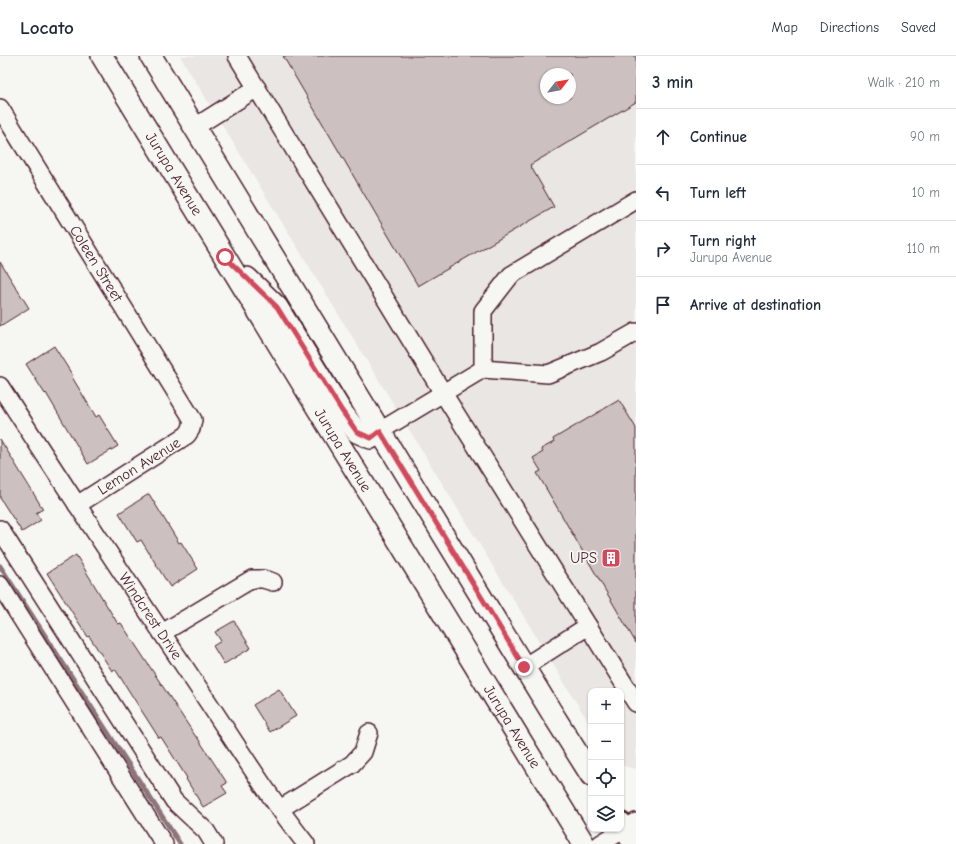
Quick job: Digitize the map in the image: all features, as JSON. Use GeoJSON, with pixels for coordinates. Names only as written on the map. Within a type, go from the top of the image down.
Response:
{"type":"FeatureCollection","features":[{"type":"Feature","properties":{"kind":"main road","name":"Jurupa Avenue"},"geometry":{"type":"LineString","coordinates":[[102,56],[584,844]]}},
{"type":"Feature","properties":{"kind":"main road"},"geometry":{"type":"LineString","coordinates":[[151,56],[588,770]]}},
{"type":"Feature","properties":{"kind":"main road"},"geometry":{"type":"LineString","coordinates":[[225,257],[277,307],[337,404],[357,432],[371,438],[380,431]]}},
{"type":"Feature","properties":{"kind":"street"},"geometry":{"type":"LineString","coordinates":[[237,56],[443,393],[636,703]]}},
{"type":"Feature","properties":{"kind":"street"},"geometry":{"type":"LineString","coordinates":[[195,127],[257,88]]}},
{"type":"Feature","properties":{"kind":"street","name":"Coleen Street"},"geometry":{"type":"LineString","coordinates":[[0,108],[193,420]]}},
{"type":"Feature","properties":{"kind":"street"},"geometry":{"type":"LineString","coordinates":[[483,368],[483,311],[511,275],[636,200]]}},
{"type":"Feature","properties":{"kind":"street"},"geometry":{"type":"LineString","coordinates":[[380,431],[483,368],[548,374],[600,352],[636,332]]}},
{"type":"Feature","properties":{"kind":"street","name":"Windcrest Drive"},"geometry":{"type":"LineString","coordinates":[[0,386],[162,633],[280,809],[306,844]]}},
{"type":"Feature","properties":{"kind":"street","name":"Lemon Avenue"},"geometry":{"type":"LineString","coordinates":[[77,505],[187,435],[191,430],[193,420]]}},
{"type":"Feature","properties":{"kind":"street"},"geometry":{"type":"LineString","coordinates":[[0,529],[174,801],[206,831],[214,844]]}},
{"type":"Feature","properties":{"kind":"street"},"geometry":{"type":"LineString","coordinates":[[162,633],[252,579],[263,579],[273,582]]}},
{"type":"Feature","properties":{"kind":"street"},"geometry":{"type":"LineString","coordinates":[[0,585],[164,844]]}},
{"type":"Feature","properties":{"kind":"street"},"geometry":{"type":"LineString","coordinates":[[524,667],[588,626]]}},
{"type":"Feature","properties":{"kind":"street"},"geometry":{"type":"LineString","coordinates":[[280,809],[352,764],[363,752],[370,733]]}},
{"type":"Feature","properties":{"kind":"street"},"geometry":{"type":"LineString","coordinates":[[600,844],[629,830]]}},
{"type":"Feature","properties":{"kind":"shaded area"},"geometry":{"type":"Polygon","coordinates":[[[180,56],[636,56],[636,769],[624,766],[624,688],[588,688],[588,721],[180,56]]]}},
{"type":"Feature","properties":{"kind":"building"},"geometry":{"type":"Polygon","coordinates":[[[283,56],[636,56],[636,102],[530,165],[554,207],[418,286],[283,56]]]}},
{"type":"Feature","properties":{"kind":"building"},"geometry":{"type":"Polygon","coordinates":[[[0,262],[29,308],[0,326],[0,262]]]}},
{"type":"Feature","properties":{"kind":"building"},"geometry":{"type":"Polygon","coordinates":[[[54,346],[96,417],[99,415],[118,446],[88,464],[46,393],[45,394],[26,364],[54,346]]]}},
{"type":"Feature","properties":{"kind":"building","name":"UPS"},"geometry":{"type":"Polygon","coordinates":[[[619,400],[636,428],[636,643],[537,473],[541,471],[533,458],[543,452],[541,449],[554,442],[553,439],[619,400]]]}},
{"type":"Feature","properties":{"kind":"building"},"geometry":{"type":"Polygon","coordinates":[[[0,439],[43,509],[36,513],[41,520],[22,532],[0,498],[0,439]]]}},
{"type":"Feature","properties":{"kind":"building"},"geometry":{"type":"Polygon","coordinates":[[[149,494],[179,543],[181,542],[198,569],[170,587],[141,540],[137,542],[119,513],[149,494]]]}},
{"type":"Feature","properties":{"kind":"building"},"geometry":{"type":"Polygon","coordinates":[[[76,555],[118,624],[121,623],[227,783],[222,786],[227,793],[203,807],[186,779],[187,778],[161,737],[159,738],[115,669],[112,671],[89,636],[88,637],[47,573],[76,555]]]}},
{"type":"Feature","properties":{"kind":"building"},"geometry":{"type":"Polygon","coordinates":[[[234,621],[251,648],[224,664],[213,646],[221,641],[215,632],[234,621]]]}},
{"type":"Feature","properties":{"kind":"building"},"geometry":{"type":"Polygon","coordinates":[[[279,689],[296,716],[270,732],[253,705],[279,689]]]}},
{"type":"Feature","properties":{"kind":"waterway"},"geometry":{"type":"LineString","coordinates":[[0,566],[180,844]]}},
{"type":"Feature","properties":{"kind":"place","name":"UPS"},"geometry":{"type":"Point","coordinates":[611,558]}},
{"type":"Feature","properties":{"kind":"route"},"geometry":{"type":"LineString","coordinates":[[225,257],[277,307],[342,411],[357,432],[371,438],[380,431],[524,667]]}}]}
